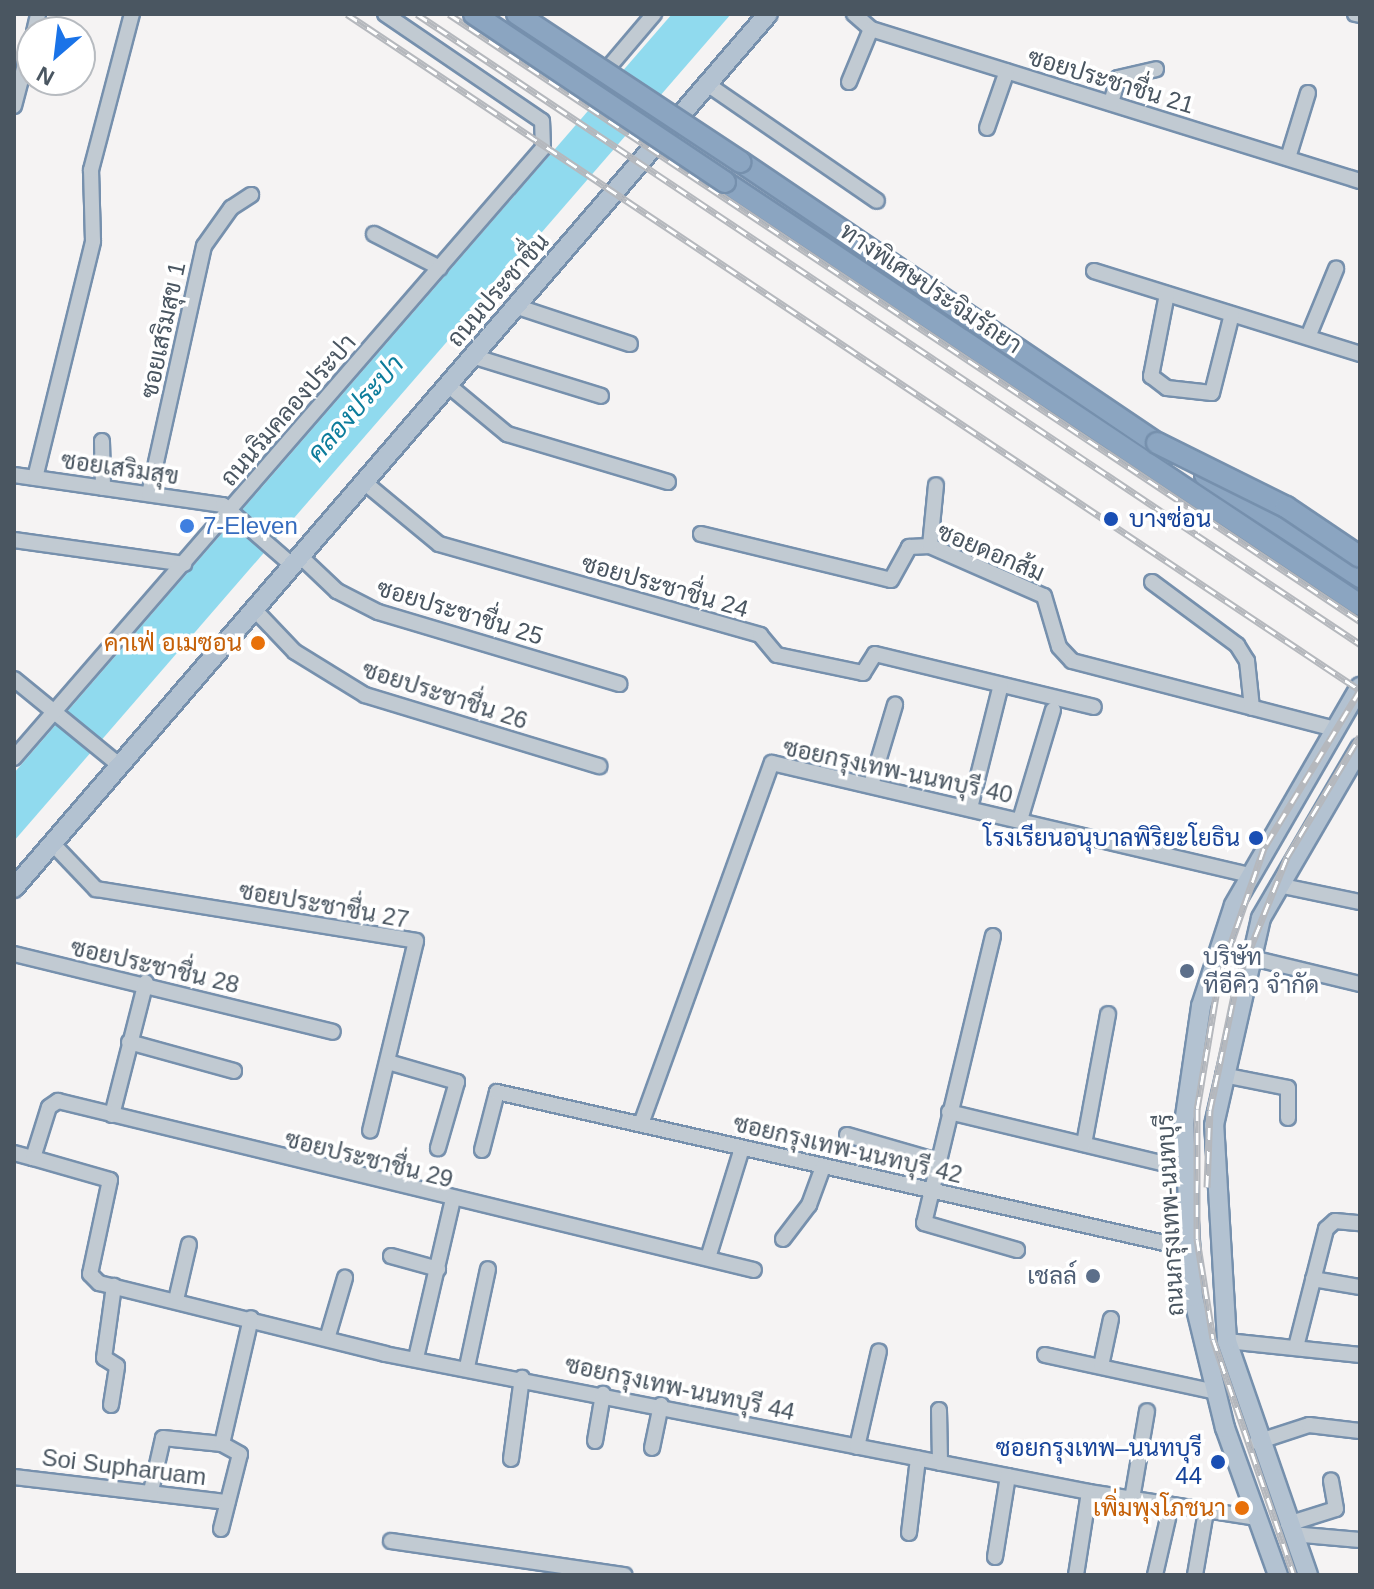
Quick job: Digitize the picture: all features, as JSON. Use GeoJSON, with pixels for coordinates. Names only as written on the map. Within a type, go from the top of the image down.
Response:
{"type":"FeatureCollection","features":[{"type":"Feature","properties":{"kind":"highway","name":"ทางพิเศษประจิมรัถยา"},"geometry":{"type":"LineString","coordinates":[[474,14],[1360,605]]}},
{"type":"Feature","properties":{"kind":"highway","name":"ทางพิเศษประจิมรัถยา"},"geometry":{"type":"LineString","coordinates":[[517,14],[1360,577]]}},
{"type":"Feature","properties":{"kind":"highway"},"geometry":{"type":"LineString","coordinates":[[1157,443],[1286,507],[1360,557]]}},
{"type":"Feature","properties":{"kind":"main road","name":"ถนนประชาชื่น"},"geometry":{"type":"LineString","coordinates":[[14,888],[768,14]]}},
{"type":"Feature","properties":{"kind":"main road","name":"ถนนกรุงเทพ-นนทบุรี"},"geometry":{"type":"LineString","coordinates":[[1278,1575],[1239,1469],[1193,1297],[1186,1169],[1191,1075],[1201,1006],[1249,875],[1360,687]]}},
{"type":"Feature","properties":{"kind":"main road","name":"ถนนกรุงเทพ-นนทบุรี"},"geometry":{"type":"LineString","coordinates":[[1308,1575],[1260,1451],[1227,1341],[1214,1125],[1248,957],[1278,885],[1360,748]]}},
{"type":"Feature","properties":{"kind":"main road"},"geometry":{"type":"LineString","coordinates":[[1191,1075],[1214,1072],[1223,1078]]}},
{"type":"Feature","properties":{"kind":"main road"},"geometry":{"type":"LineString","coordinates":[[1239,1469],[1254,1470],[1260,1451]]}},
{"type":"Feature","properties":{"kind":"street"},"geometry":{"type":"LineString","coordinates":[[35,478],[93,241],[91,170],[132,14]]}},
{"type":"Feature","properties":{"kind":"street","name":"ถนนริมคลองประปา"},"geometry":{"type":"LineString","coordinates":[[14,758],[234,510],[543,148],[542,121],[385,14]]}},
{"type":"Feature","properties":{"kind":"street"},"geometry":{"type":"LineString","coordinates":[[592,87],[654,14]]}},
{"type":"Feature","properties":{"kind":"street","name":"ซอยประชาชื่น 21"},"geometry":{"type":"LineString","coordinates":[[854,14],[871,29],[1360,181]]}},
{"type":"Feature","properties":{"kind":"street"},"geometry":{"type":"LineString","coordinates":[[849,82],[871,29]]}},
{"type":"Feature","properties":{"kind":"street"},"geometry":{"type":"LineString","coordinates":[[1111,103],[1118,78],[1156,69]]}},
{"type":"Feature","properties":{"kind":"street"},"geometry":{"type":"LineString","coordinates":[[987,128],[1007,71]]}},
{"type":"Feature","properties":{"kind":"street"},"geometry":{"type":"LineString","coordinates":[[707,84],[877,201]]}},
{"type":"Feature","properties":{"kind":"street"},"geometry":{"type":"LineString","coordinates":[[1288,158],[1308,93]]}},
{"type":"Feature","properties":{"kind":"street"},"geometry":{"type":"LineString","coordinates":[[682,113],[1360,566]]}},
{"type":"Feature","properties":{"kind":"street","name":"ซอยเสริมสุข 1"},"geometry":{"type":"LineString","coordinates":[[149,494],[204,246],[231,208],[251,195]]}},
{"type":"Feature","properties":{"kind":"street"},"geometry":{"type":"LineString","coordinates":[[374,234],[440,268]]}},
{"type":"Feature","properties":{"kind":"street"},"geometry":{"type":"LineString","coordinates":[[1308,337],[1336,269]]}},
{"type":"Feature","properties":{"kind":"street"},"geometry":{"type":"LineString","coordinates":[[1094,271],[1360,354]]}},
{"type":"Feature","properties":{"kind":"street"},"geometry":{"type":"LineString","coordinates":[[1167,294],[1151,376],[1167,388],[1212,393],[1232,314]]}},
{"type":"Feature","properties":{"kind":"street"},"geometry":{"type":"LineString","coordinates":[[515,306],[630,344]]}},
{"type":"Feature","properties":{"kind":"street"},"geometry":{"type":"LineString","coordinates":[[472,356],[601,396]]}},
{"type":"Feature","properties":{"kind":"street"},"geometry":{"type":"LineString","coordinates":[[448,385],[507,434],[668,482]]}},
{"type":"Feature","properties":{"kind":"street"},"geometry":{"type":"LineString","coordinates":[[102,441],[103,488]]}},
{"type":"Feature","properties":{"kind":"street","name":"ซอยเสริมสุข"},"geometry":{"type":"LineString","coordinates":[[14,475],[149,494],[234,510]]}},
{"type":"Feature","properties":{"kind":"street","name":"ซอยประชาชื่น 24"},"geometry":{"type":"LineString","coordinates":[[364,482],[439,544],[760,635],[777,655],[863,673],[875,654],[1094,707]]}},
{"type":"Feature","properties":{"kind":"street"},"geometry":{"type":"LineString","coordinates":[[930,546],[936,485]]}},
{"type":"Feature","properties":{"kind":"street"},"geometry":{"type":"LineString","coordinates":[[234,510],[272,546],[296,561]]}},
{"type":"Feature","properties":{"kind":"street","name":"ซอยดอกส้ม"},"geometry":{"type":"LineString","coordinates":[[701,534],[891,580],[909,547],[930,546],[1044,596],[1059,647],[1072,661],[1334,729]]}},
{"type":"Feature","properties":{"kind":"street"},"geometry":{"type":"LineString","coordinates":[[14,540],[184,564]]}},
{"type":"Feature","properties":{"kind":"street","name":"ซอยประชาชื่น 25"},"geometry":{"type":"LineString","coordinates":[[296,561],[337,591],[378,612],[620,684]]}},
{"type":"Feature","properties":{"kind":"street"},"geometry":{"type":"LineString","coordinates":[[1152,582],[1237,645],[1247,661],[1252,708]]}},
{"type":"Feature","properties":{"kind":"street","name":"ซอยประชาชื่น 26"},"geometry":{"type":"LineString","coordinates":[[254,609],[295,652],[365,695],[599,766]]}},
{"type":"Feature","properties":{"kind":"street"},"geometry":{"type":"LineString","coordinates":[[14,679],[58,710],[119,765]]}},
{"type":"Feature","properties":{"kind":"street"},"geometry":{"type":"LineString","coordinates":[[970,808],[1001,685]]}},
{"type":"Feature","properties":{"kind":"street"},"geometry":{"type":"LineString","coordinates":[[871,785],[895,705]]}},
{"type":"Feature","properties":{"kind":"street"},"geometry":{"type":"LineString","coordinates":[[1020,820],[1053,710]]}},
{"type":"Feature","properties":{"kind":"street","name":"ซอยกรุงเทพ-นนทบุรี 40"},"geometry":{"type":"LineString","coordinates":[[641,1124],[769,765],[871,785],[1249,875]]}},
{"type":"Feature","properties":{"kind":"street","name":"ซอยประชาชื่น 27"},"geometry":{"type":"LineString","coordinates":[[52,843],[96,889],[416,941],[370,1131]]}},
{"type":"Feature","properties":{"kind":"street"},"geometry":{"type":"LineString","coordinates":[[1278,885],[1360,902]]}},
{"type":"Feature","properties":{"kind":"street"},"geometry":{"type":"LineString","coordinates":[[993,936],[929,1190],[928,1227],[1017,1250]]}},
{"type":"Feature","properties":{"kind":"street","name":"ซอยประชาชื่น 28"},"geometry":{"type":"LineString","coordinates":[[14,954],[115,982],[146,982],[333,1032]]}},
{"type":"Feature","properties":{"kind":"street"},"geometry":{"type":"LineString","coordinates":[[1248,957],[1360,984]]}},
{"type":"Feature","properties":{"kind":"street"},"geometry":{"type":"LineString","coordinates":[[112,1115],[146,982]]}},
{"type":"Feature","properties":{"kind":"street"},"geometry":{"type":"LineString","coordinates":[[1084,1144],[1108,1014]]}},
{"type":"Feature","properties":{"kind":"street"},"geometry":{"type":"LineString","coordinates":[[129,1042],[234,1071]]}},
{"type":"Feature","properties":{"kind":"street"},"geometry":{"type":"LineString","coordinates":[[388,1062],[457,1082],[438,1148]]}},
{"type":"Feature","properties":{"kind":"street"},"geometry":{"type":"LineString","coordinates":[[1223,1078],[1288,1088],[1288,1118]]}},
{"type":"Feature","properties":{"kind":"street","name":"ซอยกรุงเทพ-นนทบุรี 42"},"geometry":{"type":"LineString","coordinates":[[482,1150],[497,1092],[1191,1249]]}},
{"type":"Feature","properties":{"kind":"street","name":"ซอยประชาชื่น 29"},"geometry":{"type":"LineString","coordinates":[[33,1158],[52,1103],[112,1115],[452,1203],[754,1270]]}},
{"type":"Feature","properties":{"kind":"street"},"geometry":{"type":"LineString","coordinates":[[949,1112],[1186,1169]]}},
{"type":"Feature","properties":{"kind":"street"},"geometry":{"type":"LineString","coordinates":[[847,1135],[937,1161]]}},
{"type":"Feature","properties":{"kind":"street"},"geometry":{"type":"LineString","coordinates":[[708,1258],[742,1148]]}},
{"type":"Feature","properties":{"kind":"street"},"geometry":{"type":"LineString","coordinates":[[14,1153],[110,1180],[90,1274],[107,1284],[104,1358],[117,1366],[111,1405]]}},
{"type":"Feature","properties":{"kind":"street"},"geometry":{"type":"LineString","coordinates":[[783,1239],[809,1205],[823,1167]]}},
{"type":"Feature","properties":{"kind":"street"},"geometry":{"type":"LineString","coordinates":[[416,1358],[452,1203]]}},
{"type":"Feature","properties":{"kind":"street"},"geometry":{"type":"LineString","coordinates":[[1296,1347],[1330,1223],[1360,1223]]}},
{"type":"Feature","properties":{"kind":"street"},"geometry":{"type":"LineString","coordinates":[[176,1300],[189,1244]]}},
{"type":"Feature","properties":{"kind":"street"},"geometry":{"type":"LineString","coordinates":[[391,1256],[438,1269]]}},
{"type":"Feature","properties":{"kind":"street"},"geometry":{"type":"LineString","coordinates":[[467,1367],[488,1269]]}},
{"type":"Feature","properties":{"kind":"street"},"geometry":{"type":"LineString","coordinates":[[327,1339],[345,1278]]}},
{"type":"Feature","properties":{"kind":"street"},"geometry":{"type":"LineString","coordinates":[[1313,1279],[1360,1287]]}},
{"type":"Feature","properties":{"kind":"street","name":"ซอยกรุงเทพ-นนทบุรี 44"},"geometry":{"type":"LineString","coordinates":[[107,1284],[416,1358],[1089,1492],[1257,1518]]}},
{"type":"Feature","properties":{"kind":"street"},"geometry":{"type":"LineString","coordinates":[[222,1444],[251,1318]]}},
{"type":"Feature","properties":{"kind":"street"},"geometry":{"type":"LineString","coordinates":[[1101,1366],[1111,1319]]}},
{"type":"Feature","properties":{"kind":"street"},"geometry":{"type":"LineString","coordinates":[[1227,1341],[1360,1355]]}},
{"type":"Feature","properties":{"kind":"street"},"geometry":{"type":"LineString","coordinates":[[857,1447],[879,1351]]}},
{"type":"Feature","properties":{"kind":"street"},"geometry":{"type":"LineString","coordinates":[[1045,1355],[1216,1392]]}},
{"type":"Feature","properties":{"kind":"street"},"geometry":{"type":"LineString","coordinates":[[511,1459],[522,1378]]}},
{"type":"Feature","properties":{"kind":"street"},"geometry":{"type":"LineString","coordinates":[[595,1441],[603,1394]]}},
{"type":"Feature","properties":{"kind":"street"},"geometry":{"type":"LineString","coordinates":[[652,1448],[661,1405]]}},
{"type":"Feature","properties":{"kind":"street"},"geometry":{"type":"LineString","coordinates":[[939,1410],[940,1463]]}},
{"type":"Feature","properties":{"kind":"street"},"geometry":{"type":"LineString","coordinates":[[1132,1499],[1147,1411]]}},
{"type":"Feature","properties":{"kind":"street"},"geometry":{"type":"LineString","coordinates":[[1260,1451],[1309,1425],[1360,1431]]}},
{"type":"Feature","properties":{"kind":"street"},"geometry":{"type":"LineString","coordinates":[[151,1491],[163,1438],[222,1444],[240,1454],[221,1529]]}},
{"type":"Feature","properties":{"kind":"street"},"geometry":{"type":"LineString","coordinates":[[909,1533],[918,1459]]}},
{"type":"Feature","properties":{"kind":"street"},"geometry":{"type":"LineString","coordinates":[[995,1557],[1008,1476]]}},
{"type":"Feature","properties":{"kind":"street","name":"Soi Supharuam"},"geometry":{"type":"LineString","coordinates":[[14,1477],[228,1502]]}},
{"type":"Feature","properties":{"kind":"street"},"geometry":{"type":"LineString","coordinates":[[1290,1529],[1342,1509],[1331,1480]]}},
{"type":"Feature","properties":{"kind":"street"},"geometry":{"type":"LineString","coordinates":[[1076,1575],[1089,1492]]}},
{"type":"Feature","properties":{"kind":"street"},"geometry":{"type":"LineString","coordinates":[[1155,1575],[1171,1505]]}},
{"type":"Feature","properties":{"kind":"street"},"geometry":{"type":"LineString","coordinates":[[1195,1575],[1206,1511]]}},
{"type":"Feature","properties":{"kind":"street"},"geometry":{"type":"LineString","coordinates":[[1290,1529],[1360,1540]]}},
{"type":"Feature","properties":{"kind":"street"},"geometry":{"type":"LineString","coordinates":[[391,1541],[625,1575]]}},
{"type":"Feature","properties":{"kind":"water","name":"คลองประปา"},"geometry":{"type":"Polygon","coordinates":[[[672,14],[731,14],[14,841],[14,773],[672,14]]]}},
{"type":"Feature","properties":{"kind":"railway"},"geometry":{"type":"LineString","coordinates":[[347,14],[1360,690],[1264,848],[1219,978],[1197,1109],[1197,1239],[1213,1339],[1294,1575]]}},
{"type":"Feature","properties":{"kind":"railway"},"geometry":{"type":"LineString","coordinates":[[417,14],[1360,644]]}},
{"type":"Feature","properties":{"kind":"railway"},"geometry":{"type":"LineString","coordinates":[[449,14],[1360,621]]}},
{"type":"Feature","properties":{"kind":"railway"},"geometry":{"type":"LineString","coordinates":[[1207,1187],[1210,1110],[1237,981],[1287,857],[1360,736]]}},
{"type":"Feature","properties":{"kind":"place","name":"บางซ่อน"},"geometry":{"type":"Point","coordinates":[1111,519]}},
{"type":"Feature","properties":{"kind":"place","name":"7-Eleven"},"geometry":{"type":"Point","coordinates":[187,526]}},
{"type":"Feature","properties":{"kind":"place","name":"คาเฟ่ อเมซอน"},"geometry":{"type":"Point","coordinates":[258,643]}},
{"type":"Feature","properties":{"kind":"place","name":"โรงเรียนอนุบาลพิริยะโยธิน"},"geometry":{"type":"Point","coordinates":[1256,838]}},
{"type":"Feature","properties":{"kind":"place","name":"บริษัท ทีอีคิว จำกัด"},"geometry":{"type":"Point","coordinates":[1187,971]}},
{"type":"Feature","properties":{"kind":"place","name":"เชลล์"},"geometry":{"type":"Point","coordinates":[1093,1276]}},
{"type":"Feature","properties":{"kind":"place","name":"ซอยกรุงเทพ–นนทบุรี 44"},"geometry":{"type":"Point","coordinates":[1218,1462]}},
{"type":"Feature","properties":{"kind":"place","name":"เพิ่มพุงโภชนา"},"geometry":{"type":"Point","coordinates":[1242,1508]}}]}
